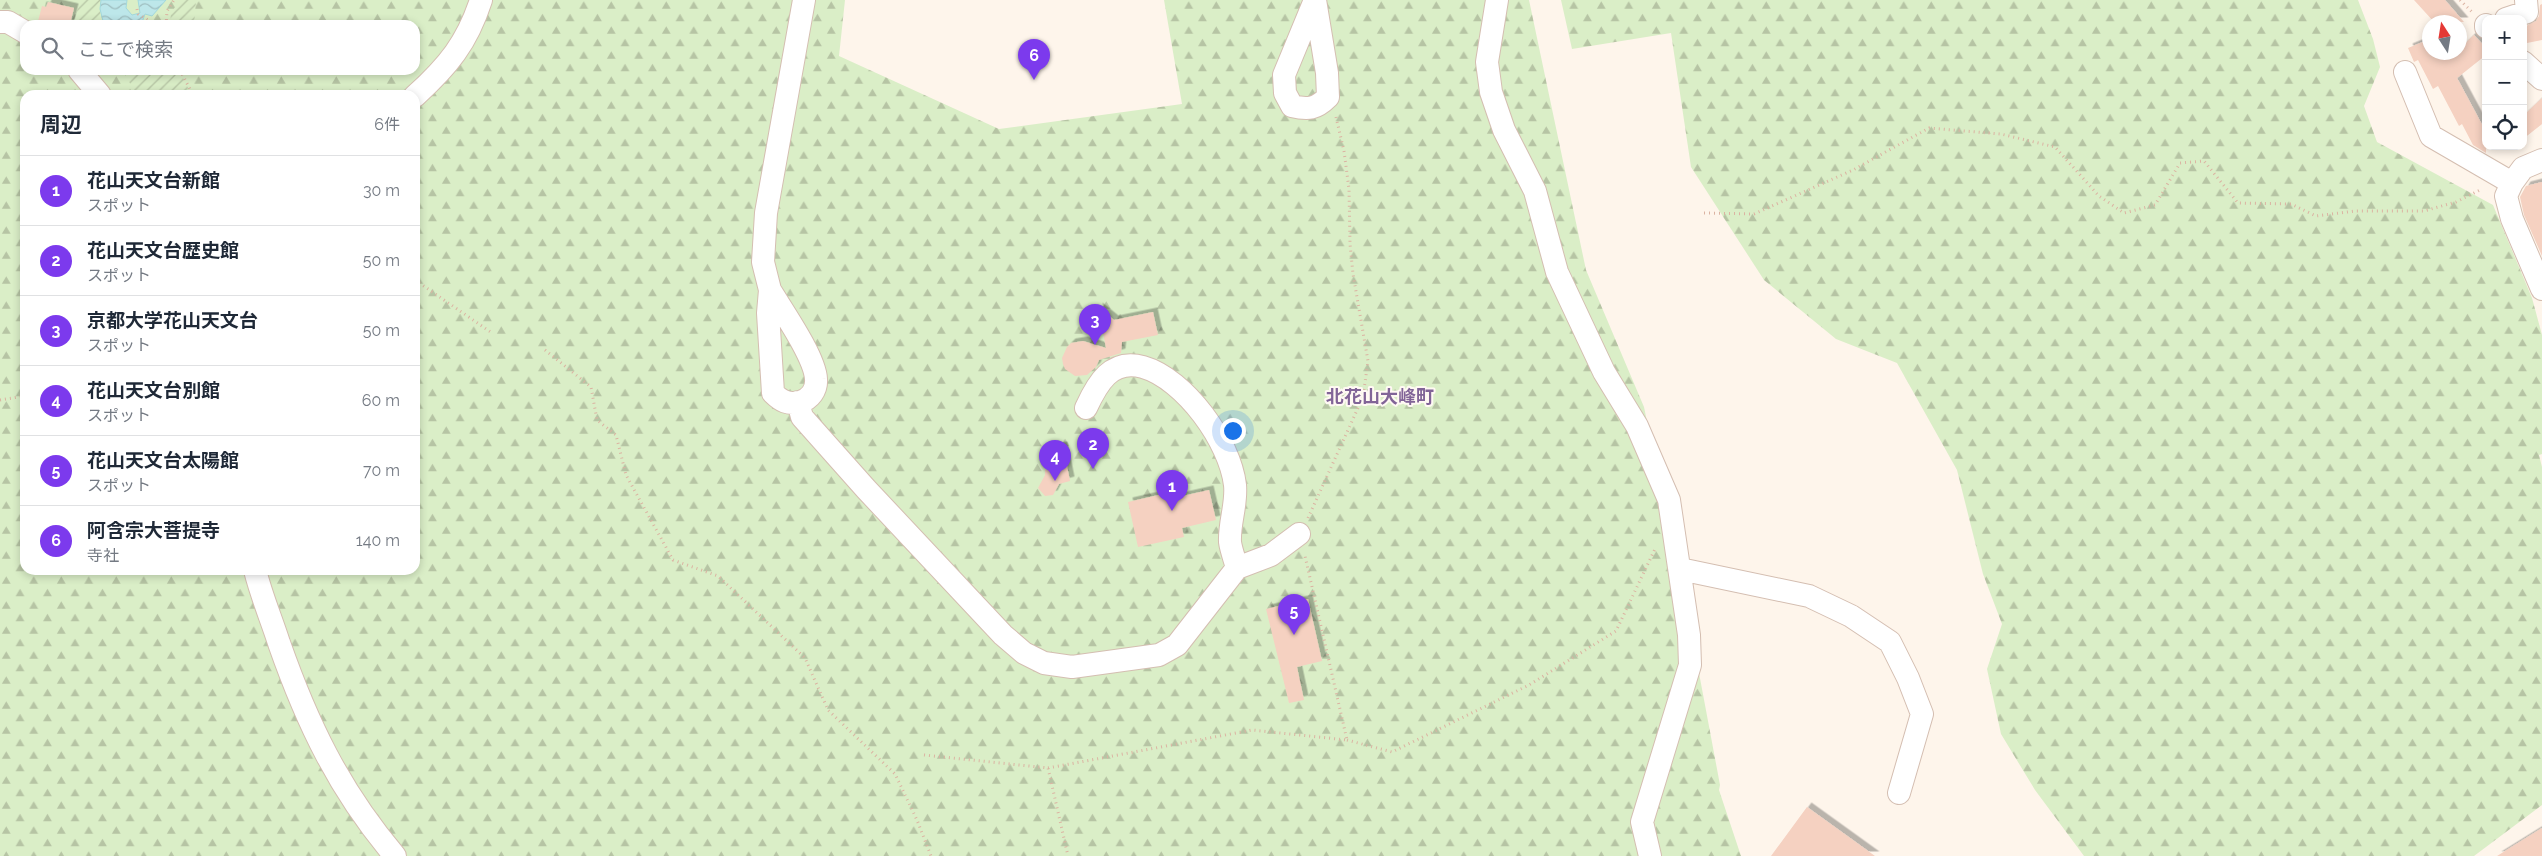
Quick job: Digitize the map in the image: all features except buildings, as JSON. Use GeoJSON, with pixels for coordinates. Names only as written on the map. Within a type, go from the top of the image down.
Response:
{"type":"FeatureCollection","features":[{"type":"Feature","properties":{"kind":"street"},"geometry":{"type":"LineString","coordinates":[[420,91],[459,52],[475,20],[482,0]]}},
{"type":"Feature","properties":{"kind":"street"},"geometry":{"type":"LineString","coordinates":[[770,290],[768,313],[773,393],[781,401],[798,402],[807,400],[814,392],[817,380],[803,347],[770,290],[763,262],[766,214],[804,0]]}},
{"type":"Feature","properties":{"kind":"street"},"geometry":{"type":"LineString","coordinates":[[1315,0],[1327,73],[1328,97],[1319,107],[1306,109],[1292,106],[1285,93],[1284,75],[1315,0]]}},
{"type":"Feature","properties":{"kind":"street"},"geometry":{"type":"LineString","coordinates":[[1497,0],[1487,62],[1491,92],[1504,130],[1535,191],[1557,272],[1604,372],[1637,426],[1668,500],[1671,514],[1689,635],[1690,665],[1642,822],[1650,856]]}},
{"type":"Feature","properties":{"kind":"street"},"geometry":{"type":"LineString","coordinates":[[2518,15],[2527,12],[2526,0]]}},
{"type":"Feature","properties":{"kind":"street"},"geometry":{"type":"LineString","coordinates":[[0,22],[8,22],[20,29]]}},
{"type":"Feature","properties":{"kind":"street"},"geometry":{"type":"LineString","coordinates":[[1284,75],[1296,64],[1309,63],[1320,66],[1327,73]]}},
{"type":"Feature","properties":{"kind":"street"},"geometry":{"type":"LineString","coordinates":[[2527,66],[2542,79]]}},
{"type":"Feature","properties":{"kind":"street"},"geometry":{"type":"LineString","coordinates":[[2405,72],[2431,136],[2512,183]]}},
{"type":"Feature","properties":{"kind":"street"},"geometry":{"type":"LineString","coordinates":[[83,75],[96,90]]}},
{"type":"Feature","properties":{"kind":"street"},"geometry":{"type":"LineString","coordinates":[[2542,160],[2524,168],[2512,183],[2506,196],[2512,219],[2542,289]]}},
{"type":"Feature","properties":{"kind":"street"},"geometry":{"type":"LineString","coordinates":[[1086,408],[1098,382],[1113,368],[1134,364],[1154,370],[1178,387],[1213,427],[1226,455],[1235,486],[1230,543],[1237,568]]}},
{"type":"Feature","properties":{"kind":"street"},"geometry":{"type":"LineString","coordinates":[[798,402],[802,418],[1003,635],[1024,653],[1044,663],[1072,667],[1159,655],[1177,645],[1237,568],[1270,555],[1299,534]]}},
{"type":"Feature","properties":{"kind":"street"},"geometry":{"type":"LineString","coordinates":[[1680,569],[1810,596],[1851,616],[1890,642],[1922,714],[1899,792]]}},
{"type":"Feature","properties":{"kind":"street"},"geometry":{"type":"LineString","coordinates":[[257,575],[294,686],[318,742],[339,778],[395,856]]}},
{"type":"Feature","properties":{"kind":"path"},"geometry":{"type":"LineString","coordinates":[[166,20],[167,11],[174,0]]}},
{"type":"Feature","properties":{"kind":"path"},"geometry":{"type":"LineString","coordinates":[[137,12],[149,20]]}},
{"type":"Feature","properties":{"kind":"path"},"geometry":{"type":"LineString","coordinates":[[183,75],[190,90]]}},
{"type":"Feature","properties":{"kind":"path"},"geometry":{"type":"LineString","coordinates":[[1334,109],[1344,151],[1350,189],[1350,244],[1368,361],[1367,378],[1363,397],[1317,501],[1299,534],[1347,740]]}},
{"type":"Feature","properties":{"kind":"path"},"geometry":{"type":"LineString","coordinates":[[1704,213],[1754,214],[1853,170],[1929,128],[2001,134],[2055,146],[2099,196],[2124,213],[2154,205],[2180,163],[2204,162],[2238,203],[2291,204],[2316,216],[2355,211],[2424,211],[2456,202],[2480,189],[2512,183]]}},
{"type":"Feature","properties":{"kind":"path"},"geometry":{"type":"LineString","coordinates":[[420,283],[492,333]]}},
{"type":"Feature","properties":{"kind":"path"},"geometry":{"type":"LineString","coordinates":[[545,350],[590,387],[597,420],[616,435],[626,475],[673,560],[718,576],[805,658],[828,710],[896,774],[931,856]]}},
{"type":"Feature","properties":{"kind":"path"},"geometry":{"type":"LineString","coordinates":[[0,400],[20,397]]}},
{"type":"Feature","properties":{"kind":"path"},"geometry":{"type":"LineString","coordinates":[[924,755],[1048,768],[1252,730],[1347,740],[1392,752],[1529,685],[1616,631],[1671,514]]}},
{"type":"Feature","properties":{"kind":"path"},"geometry":{"type":"LineString","coordinates":[[1048,768],[1068,856]]}},
{"type":"Feature","properties":{"kind":"green space"},"geometry":{"type":"Polygon","coordinates":[[[0,0],[845,0],[839,56],[999,129],[1182,104],[1164,0],[1529,0],[1586,270],[1644,407],[1693,641],[1720,785],[1719,790],[1741,856],[0,856],[0,0]]]}},
{"type":"Feature","properties":{"kind":"green space"},"geometry":{"type":"Polygon","coordinates":[[[81,0],[101,0],[99,9],[102,20],[74,20],[81,0]]]}},
{"type":"Feature","properties":{"kind":"green space"},"geometry":{"type":"Polygon","coordinates":[[[180,0],[196,0],[194,20],[170,20],[171,13],[180,0]]]}},
{"type":"Feature","properties":{"kind":"green space"},"geometry":{"type":"Polygon","coordinates":[[[1561,0],[2358,0],[2373,39],[2380,67],[2364,106],[2377,142],[2493,205],[2532,298],[2542,335],[2542,454],[2539,455],[2542,467],[2542,805],[2474,856],[2084,856],[2035,790],[2001,734],[1987,669],[2002,624],[1983,574],[1957,470],[1897,363],[1836,339],[1764,280],[1691,167],[1671,33],[1572,49],[1561,0]]]}},
{"type":"Feature","properties":{"kind":"green space"},"geometry":{"type":"Polygon","coordinates":[[[125,75],[182,75],[189,90],[134,90],[125,75]]]}},
{"type":"Feature","properties":{"kind":"water"},"geometry":{"type":"Polygon","coordinates":[[[101,0],[127,0],[126,8],[132,15],[140,13],[138,0],[166,0],[152,16],[145,14],[143,20],[103,20],[100,9],[101,0]]]}},
{"type":"Feature","properties":{"kind":"place","name":"阿含宗大菩提寺"},"geometry":{"type":"Point","coordinates":[1034,80]}},
{"type":"Feature","properties":{"kind":"place","name":"京都大学花山天文台"},"geometry":{"type":"Point","coordinates":[1095,345]}},
{"type":"Feature","properties":{"kind":"place","name":"花山天文台歴史館"},"geometry":{"type":"Point","coordinates":[1093,469]}},
{"type":"Feature","properties":{"kind":"place","name":"花山天文台別館"},"geometry":{"type":"Point","coordinates":[1055,481]}},
{"type":"Feature","properties":{"kind":"place","name":"花山天文台新館"},"geometry":{"type":"Point","coordinates":[1172,511]}},
{"type":"Feature","properties":{"kind":"place","name":"花山天文台太陽館"},"geometry":{"type":"Point","coordinates":[1294,635]}},
{"type":"Feature","properties":{"kind":"district","name":"北花山大峰町"},"geometry":{"type":"Point","coordinates":[1380,396]}}]}
